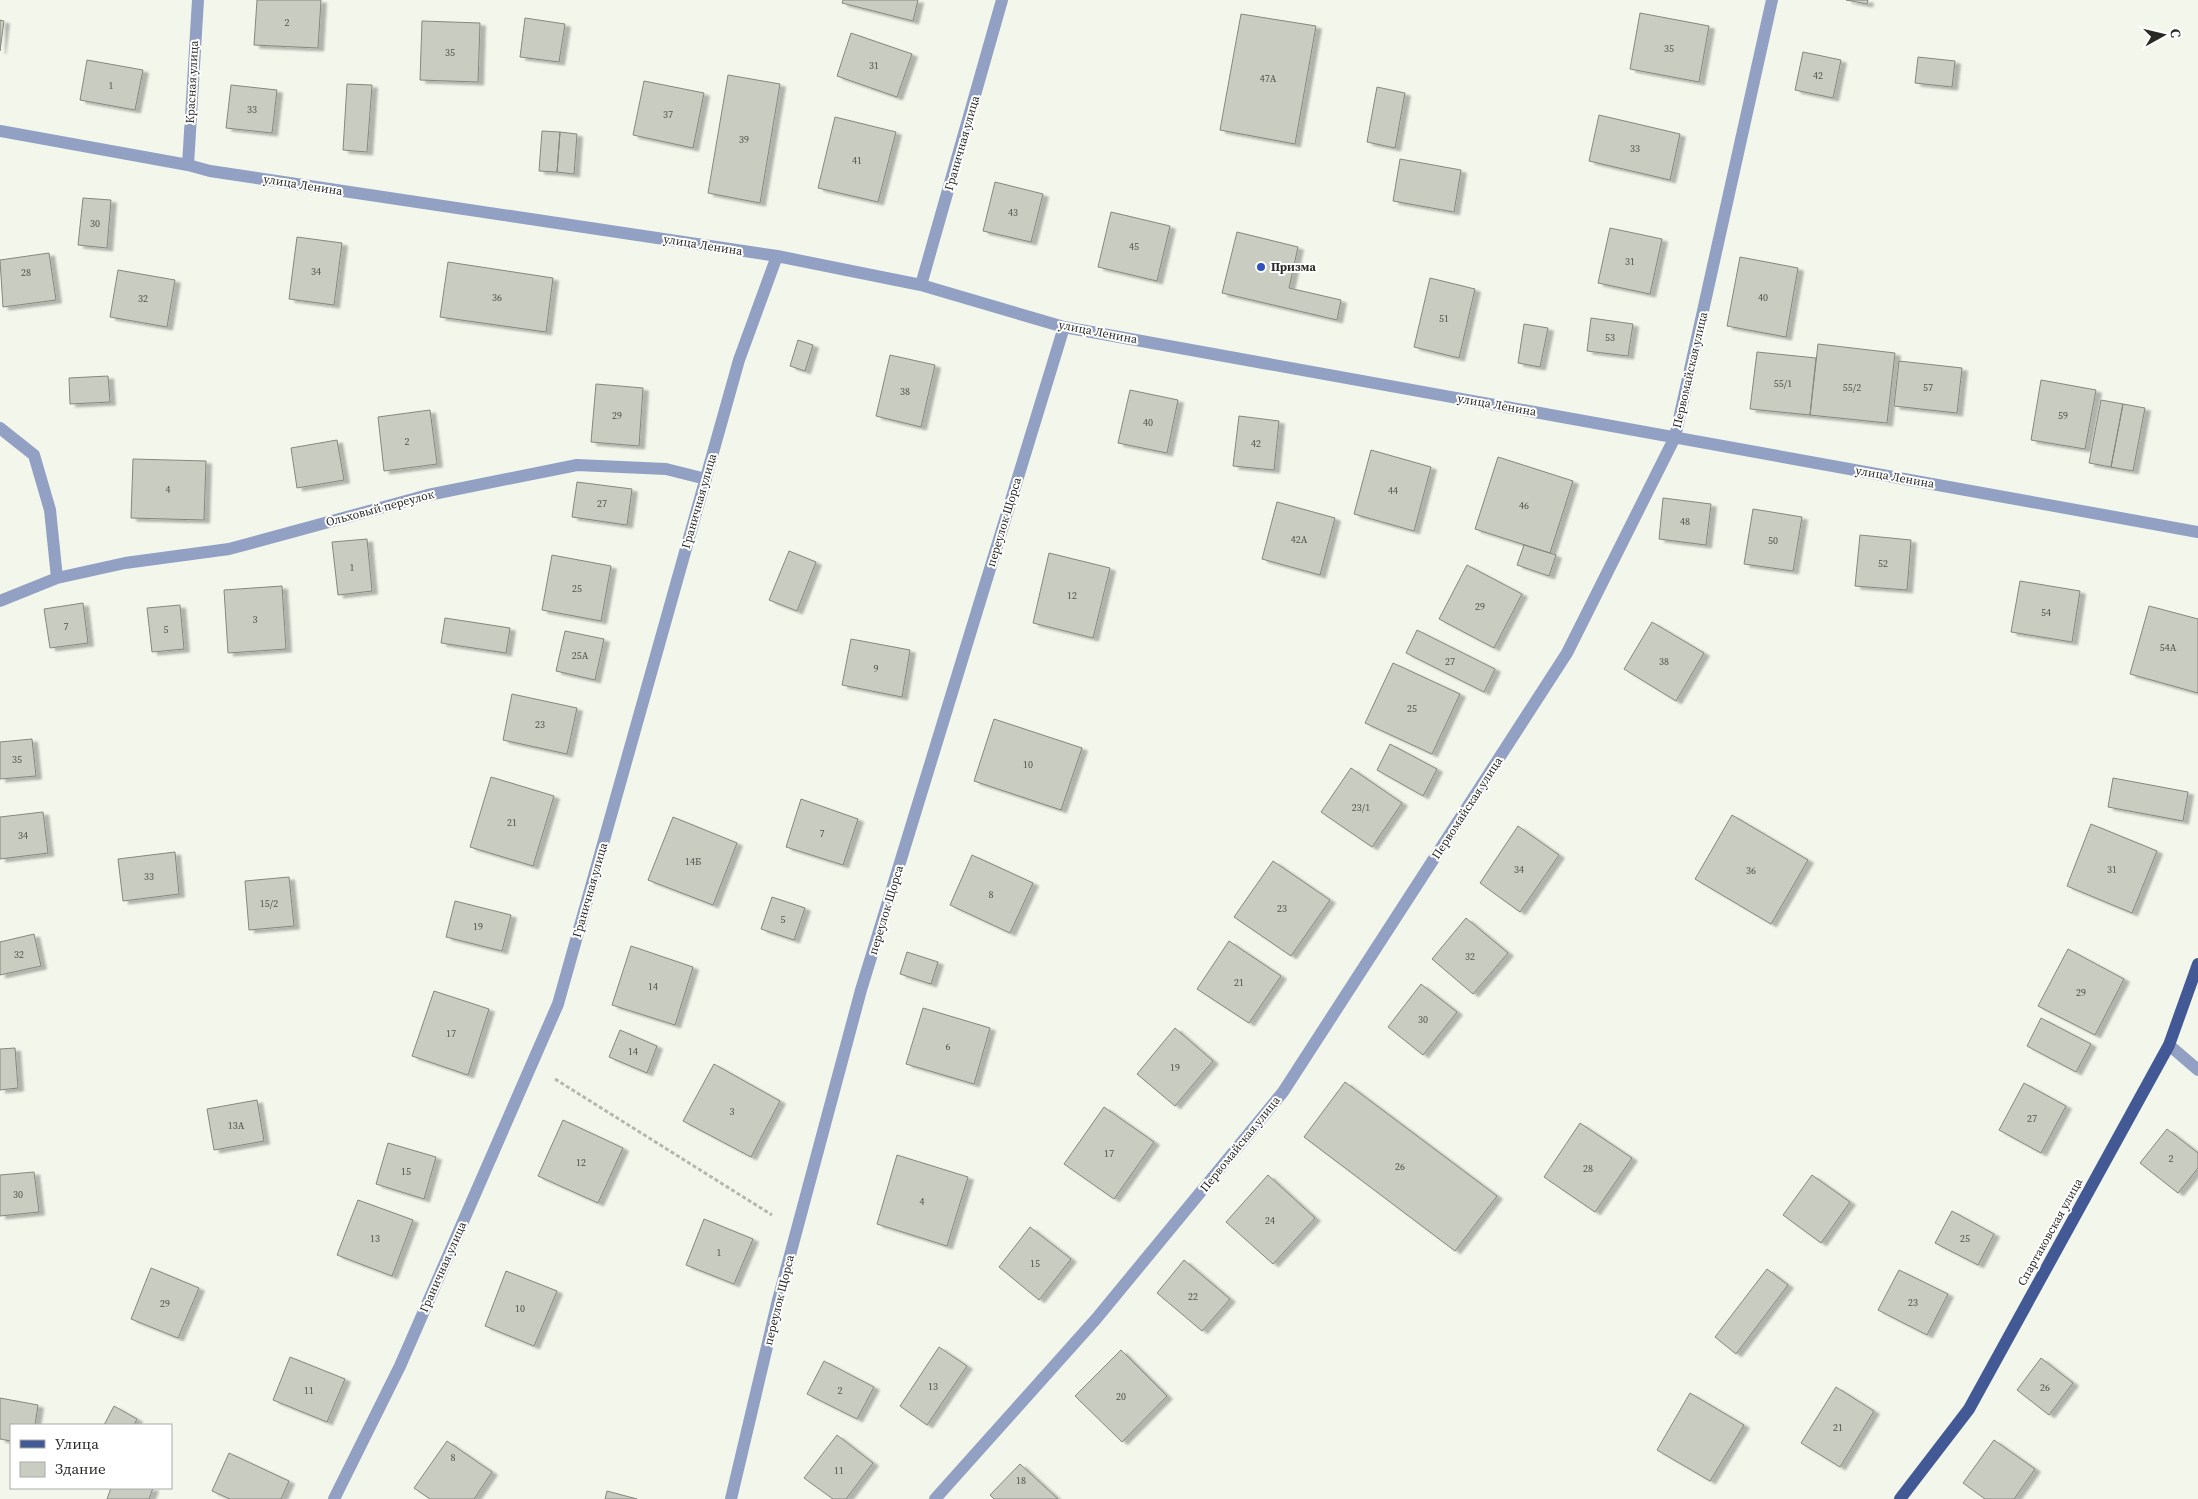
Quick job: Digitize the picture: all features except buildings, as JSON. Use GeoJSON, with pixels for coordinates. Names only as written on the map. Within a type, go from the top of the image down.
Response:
{"type":"FeatureCollection","features":[{"type":"Feature","properties":{"kind":"main road","name":"Спартаковская улица"},"geometry":{"type":"LineString","coordinates":[[1900,1499],[1968,1409],[2169,1045],[2198,964]]}},
{"type":"Feature","properties":{"kind":"street","name":"Красная улица"},"geometry":{"type":"LineString","coordinates":[[188,165],[198,0]]}},
{"type":"Feature","properties":{"kind":"street","name":"Граничная улица"},"geometry":{"type":"LineString","coordinates":[[921,285],[1002,0]]}},
{"type":"Feature","properties":{"kind":"street","name":"Первомайская улица"},"geometry":{"type":"LineString","coordinates":[[935,1499],[1096,1319],[1283,1092],[1567,653],[1675,436],[1772,0]]}},
{"type":"Feature","properties":{"kind":"street","name":"улица Ленина"},"geometry":{"type":"LineString","coordinates":[[0,131],[188,165],[210,171],[778,256],[921,285],[1064,327],[2198,532]]}},
{"type":"Feature","properties":{"kind":"street","name":"Граничная улица"},"geometry":{"type":"LineString","coordinates":[[334,1499],[400,1366],[558,1004],[739,360],[778,256]]}},
{"type":"Feature","properties":{"kind":"street","name":"переулок Щорса"},"geometry":{"type":"LineString","coordinates":[[731,1499],[796,1230],[861,990],[1064,327]]}},
{"type":"Feature","properties":{"kind":"street"},"geometry":{"type":"LineString","coordinates":[[0,428],[34,455],[50,510],[57,578]]}},
{"type":"Feature","properties":{"kind":"street","name":"Ольховый переулок"},"geometry":{"type":"LineString","coordinates":[[0,601],[57,578],[126,563],[229,549],[428,495],[577,465],[666,469],[706,479]]}},
{"type":"Feature","properties":{"kind":"street"},"geometry":{"type":"LineString","coordinates":[[2169,1045],[2198,1070]]}},
{"type":"Feature","properties":{"kind":"path"},"geometry":{"type":"LineString","coordinates":[[531,1064],[664,1145],[796,1230]]}},
{"type":"Feature","properties":{"kind":"place","name":"Призма"},"geometry":{"type":"Point","coordinates":[1261,267]}}]}
